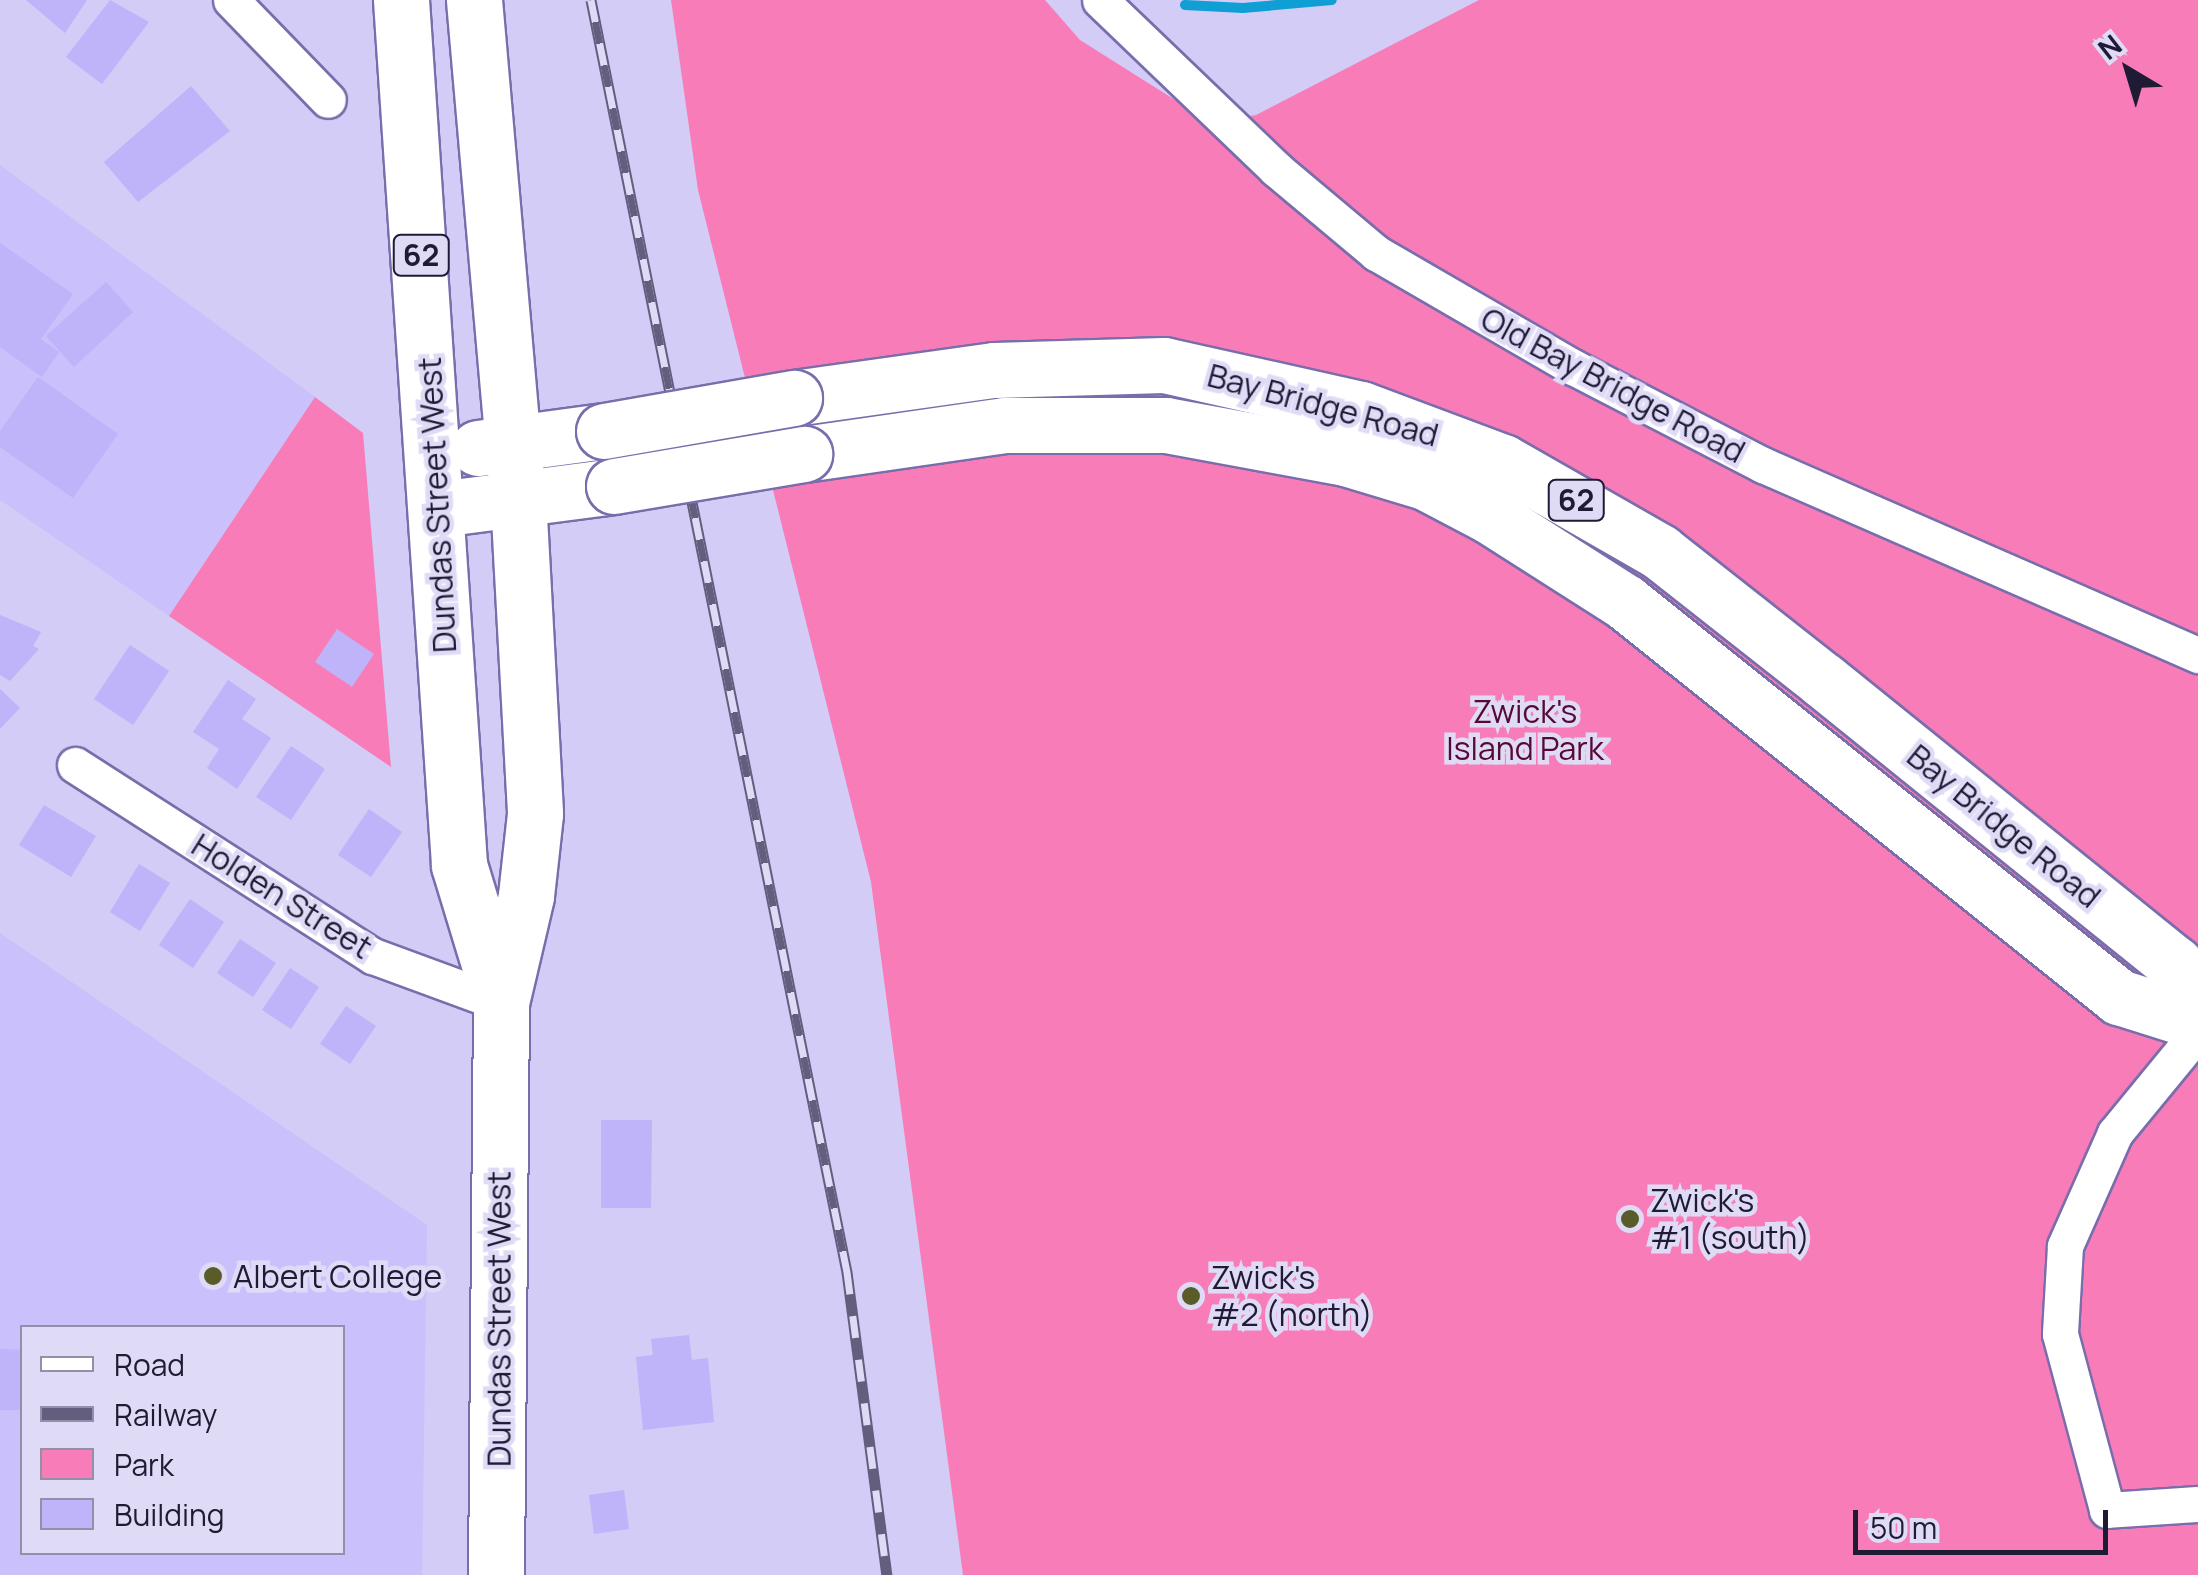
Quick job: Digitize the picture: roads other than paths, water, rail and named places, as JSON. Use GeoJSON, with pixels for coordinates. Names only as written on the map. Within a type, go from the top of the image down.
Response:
{"type":"FeatureCollection","features":[{"type":"Feature","properties":{"kind":"main road","name":"Dundas Street West"},"geometry":{"type":"LineString","coordinates":[[400,0],[439,509],[458,864],[501,1003]]}},
{"type":"Feature","properties":{"kind":"main road","name":"Dundas Street West"},"geometry":{"type":"LineString","coordinates":[[474,0],[518,498],[535,814],[526,896],[501,1003],[496,1575]]}},
{"type":"Feature","properties":{"kind":"main road","name":"Bay Bridge Road"},"geometry":{"type":"LineString","coordinates":[[435,453],[604,432],[794,398],[994,370],[1164,365],[1361,409],[1503,462],[1660,552],[2175,964],[2198,1009]]}},
{"type":"Feature","properties":{"kind":"main road","name":"Bay Bridge Road"},"geometry":{"type":"LineString","coordinates":[[439,509],[614,486],[1005,424],[1166,426],[1345,458],[1425,482],[1625,602],[2119,997],[2198,1022]]}},
{"type":"Feature","properties":{"kind":"street"},"geometry":{"type":"LineString","coordinates":[[232,0],[328,100]]}},
{"type":"Feature","properties":{"kind":"street","name":"Old Bay Bridge Road"},"geometry":{"type":"LineString","coordinates":[[1100,0],[1276,169],[1376,253],[1573,367],[1762,465],[2198,655]]}},
{"type":"Feature","properties":{"kind":"street","name":"Holden Street"},"geometry":{"type":"LineString","coordinates":[[76,765],[374,956],[501,1003]]}},
{"type":"Feature","properties":{"kind":"street"},"geometry":{"type":"LineString","coordinates":[[2198,1032],[2115,1133],[2065,1246],[2060,1334],[2106,1510],[2198,1504]]}},
{"type":"Feature","properties":{"kind":"waterway"},"geometry":{"type":"LineString","coordinates":[[1185,5],[1243,8],[1332,0]]}},
{"type":"Feature","properties":{"kind":"railway"},"geometry":{"type":"LineString","coordinates":[[591,0],[847,1272],[887,1575]]}},
{"type":"Feature","properties":{"kind":"place","name":"Zwick's #1 (south)"},"geometry":{"type":"Point","coordinates":[1630,1219]}},
{"type":"Feature","properties":{"kind":"place","name":"Albert College"},"geometry":{"type":"Point","coordinates":[213,1276]}},
{"type":"Feature","properties":{"kind":"place","name":"Zwick's #2 (north)"},"geometry":{"type":"Point","coordinates":[1191,1296]}},
{"type":"Feature","properties":{"kind":"park label","name":"Zwick's Island Park"},"geometry":{"type":"Point","coordinates":[1525,730]}}]}
